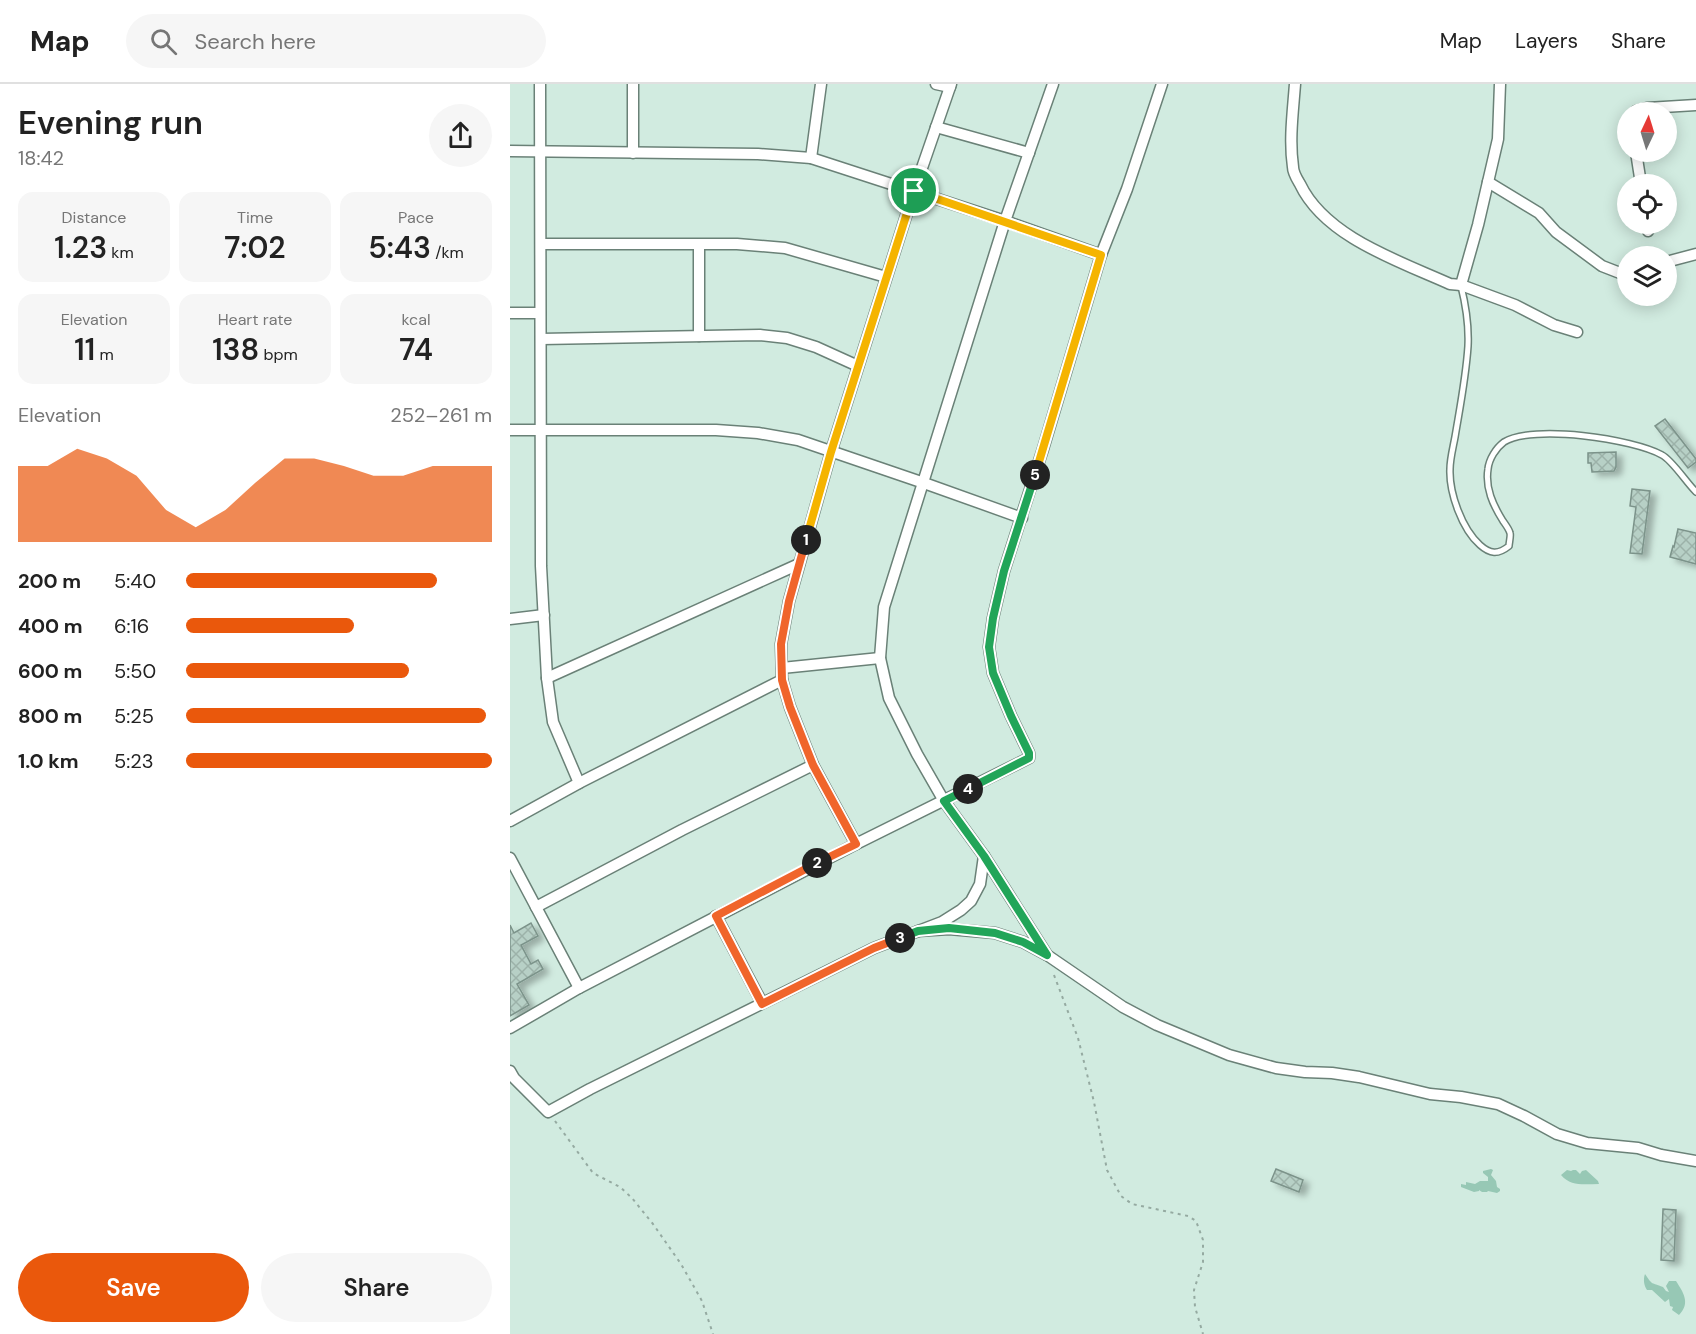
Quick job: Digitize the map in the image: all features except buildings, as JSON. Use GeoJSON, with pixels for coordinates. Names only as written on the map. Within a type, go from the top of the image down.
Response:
{"type":"FeatureCollection","features":[{"type":"Feature","properties":{"kind":"street"},"geometry":{"type":"LineString","coordinates":[[540,84],[541,566],[547,678],[554,722],[579,783]]}},
{"type":"Feature","properties":{"kind":"street"},"geometry":{"type":"LineString","coordinates":[[633,84],[633,153]]}},
{"type":"Feature","properties":{"kind":"street"},"geometry":{"type":"LineString","coordinates":[[811,158],[821,84]]}},
{"type":"Feature","properties":{"kind":"street"},"geometry":{"type":"LineString","coordinates":[[856,844],[813,765],[790,707],[782,674],[781,644],[789,601],[831,452],[950,85],[936,84]]}},
{"type":"Feature","properties":{"kind":"street"},"geometry":{"type":"LineString","coordinates":[[1047,955],[984,856],[944,801],[917,754],[889,698],[880,658],[884,607],[1005,221],[1053,84]]}},
{"type":"Feature","properties":{"kind":"street"},"geometry":{"type":"LineString","coordinates":[[510,1028],[579,988],[716,916],[1029,758],[1029,753],[993,673],[989,647],[993,618],[1004,571],[1101,255],[1127,189],[1162,84]]}},
{"type":"Feature","properties":{"kind":"street"},"geometry":{"type":"LineString","coordinates":[[1295,84],[1291,125],[1293,169],[1305,195],[1329,221],[1352,238],[1450,284],[1461,285],[1515,305],[1554,325],[1576,332]]}},
{"type":"Feature","properties":{"kind":"street"},"geometry":{"type":"LineString","coordinates":[[1461,285],[1498,139],[1500,84]]}},
{"type":"Feature","properties":{"kind":"street"},"geometry":{"type":"LineString","coordinates":[[1677,106],[1696,105]]}},
{"type":"Feature","properties":{"kind":"street"},"geometry":{"type":"LineString","coordinates":[[936,127],[1029,153]]}},
{"type":"Feature","properties":{"kind":"street"},"geometry":{"type":"LineString","coordinates":[[510,151],[758,154],[811,158],[1101,255]]}},
{"type":"Feature","properties":{"kind":"street"},"geometry":{"type":"LineString","coordinates":[[1488,182],[1539,213],[1556,232],[1602,266],[1617,272]]}},
{"type":"Feature","properties":{"kind":"street"},"geometry":{"type":"LineString","coordinates":[[541,244],[737,244],[785,248],[886,277]]}},
{"type":"Feature","properties":{"kind":"street"},"geometry":{"type":"LineString","coordinates":[[699,244],[699,336]]}},
{"type":"Feature","properties":{"kind":"street"},"geometry":{"type":"LineString","coordinates":[[1677,259],[1696,254]]}},
{"type":"Feature","properties":{"kind":"street"},"geometry":{"type":"LineString","coordinates":[[510,313],[540,313]]}},
{"type":"Feature","properties":{"kind":"street"},"geometry":{"type":"LineString","coordinates":[[541,339],[760,335],[787,338],[816,347],[858,366]]}},
{"type":"Feature","properties":{"kind":"street"},"geometry":{"type":"LineString","coordinates":[[510,430],[716,430],[758,433],[798,440],[1022,518]]}},
{"type":"Feature","properties":{"kind":"street"},"geometry":{"type":"LineString","coordinates":[[547,678],[800,564]]}},
{"type":"Feature","properties":{"kind":"street"},"geometry":{"type":"LineString","coordinates":[[510,619],[544,615]]}},
{"type":"Feature","properties":{"kind":"street"},"geometry":{"type":"LineString","coordinates":[[510,820],[782,674],[880,658]]}},
{"type":"Feature","properties":{"kind":"street"},"geometry":{"type":"LineString","coordinates":[[536,907],[682,830],[813,765]]}},
{"type":"Feature","properties":{"kind":"street"},"geometry":{"type":"LineString","coordinates":[[510,1071],[514,1078],[548,1112],[874,948],[942,922],[971,902],[980,884],[984,856]]}},
{"type":"Feature","properties":{"kind":"street"},"geometry":{"type":"LineString","coordinates":[[510,858],[579,988]]}},
{"type":"Feature","properties":{"kind":"street"},"geometry":{"type":"LineString","coordinates":[[716,916],[762,1004]]}},
{"type":"Feature","properties":{"kind":"street"},"geometry":{"type":"LineString","coordinates":[[918,931],[949,928],[995,933],[1023,942],[1047,955],[1123,1007],[1157,1025],[1230,1055],[1276,1068],[1359,1077],[1430,1094],[1498,1104],[1557,1134],[1587,1143],[1638,1148],[1661,1155],[1696,1161]]}},
{"type":"Feature","properties":{"kind":"lane"},"geometry":{"type":"LineString","coordinates":[[1461,285],[1468,314],[1468,345],[1449,470],[1454,501],[1465,525],[1480,544],[1491,552],[1502,552],[1509,546],[1510,532],[1492,502],[1488,486],[1488,469],[1494,452],[1505,442],[1524,435],[1606,438],[1641,447],[1664,455],[1696,492]]}},
{"type":"Feature","properties":{"kind":"path"},"geometry":{"type":"LineString","coordinates":[[1054,976],[1078,1038],[1094,1101],[1107,1170],[1121,1196],[1132,1204],[1188,1216],[1196,1221],[1203,1240],[1203,1262],[1194,1290],[1195,1307],[1203,1334]]}},
{"type":"Feature","properties":{"kind":"path"},"geometry":{"type":"LineString","coordinates":[[548,1112],[593,1173],[620,1187],[653,1224],[681,1264],[702,1302],[713,1334]]}},
{"type":"Feature","properties":{"kind":"green space"},"geometry":{"type":"Polygon","coordinates":[[[1493,1170],[1491,1175],[1500,1189],[1497,1193],[1479,1190],[1474,1192],[1461,1187],[1461,1184],[1466,1185],[1466,1182],[1475,1184],[1488,1181],[1483,1171],[1493,1170]]]}},
{"type":"Feature","properties":{"kind":"green space"},"geometry":{"type":"Polygon","coordinates":[[[1567,1170],[1576,1170],[1580,1174],[1586,1170],[1599,1184],[1578,1184],[1569,1181],[1561,1175],[1567,1170]]]}},
{"type":"Feature","properties":{"kind":"green space"},"geometry":{"type":"Polygon","coordinates":[[[1645,1274],[1651,1282],[1669,1292],[1666,1286],[1669,1281],[1676,1281],[1685,1302],[1683,1311],[1679,1315],[1672,1310],[1669,1299],[1665,1302],[1652,1290],[1647,1290],[1644,1282],[1645,1274]]]}},
{"type":"Feature","properties":{"kind":"route"},"geometry":{"type":"LineString","coordinates":[[914,191],[1101,255],[1004,571],[993,618],[989,647],[993,673],[1029,753],[1029,758],[944,801],[984,856],[1047,955],[1023,942],[995,933],[949,928],[918,931],[874,948],[762,1004],[716,916],[856,844],[813,765],[790,707],[782,680],[781,644],[789,601],[831,452],[914,191]]}}]}
